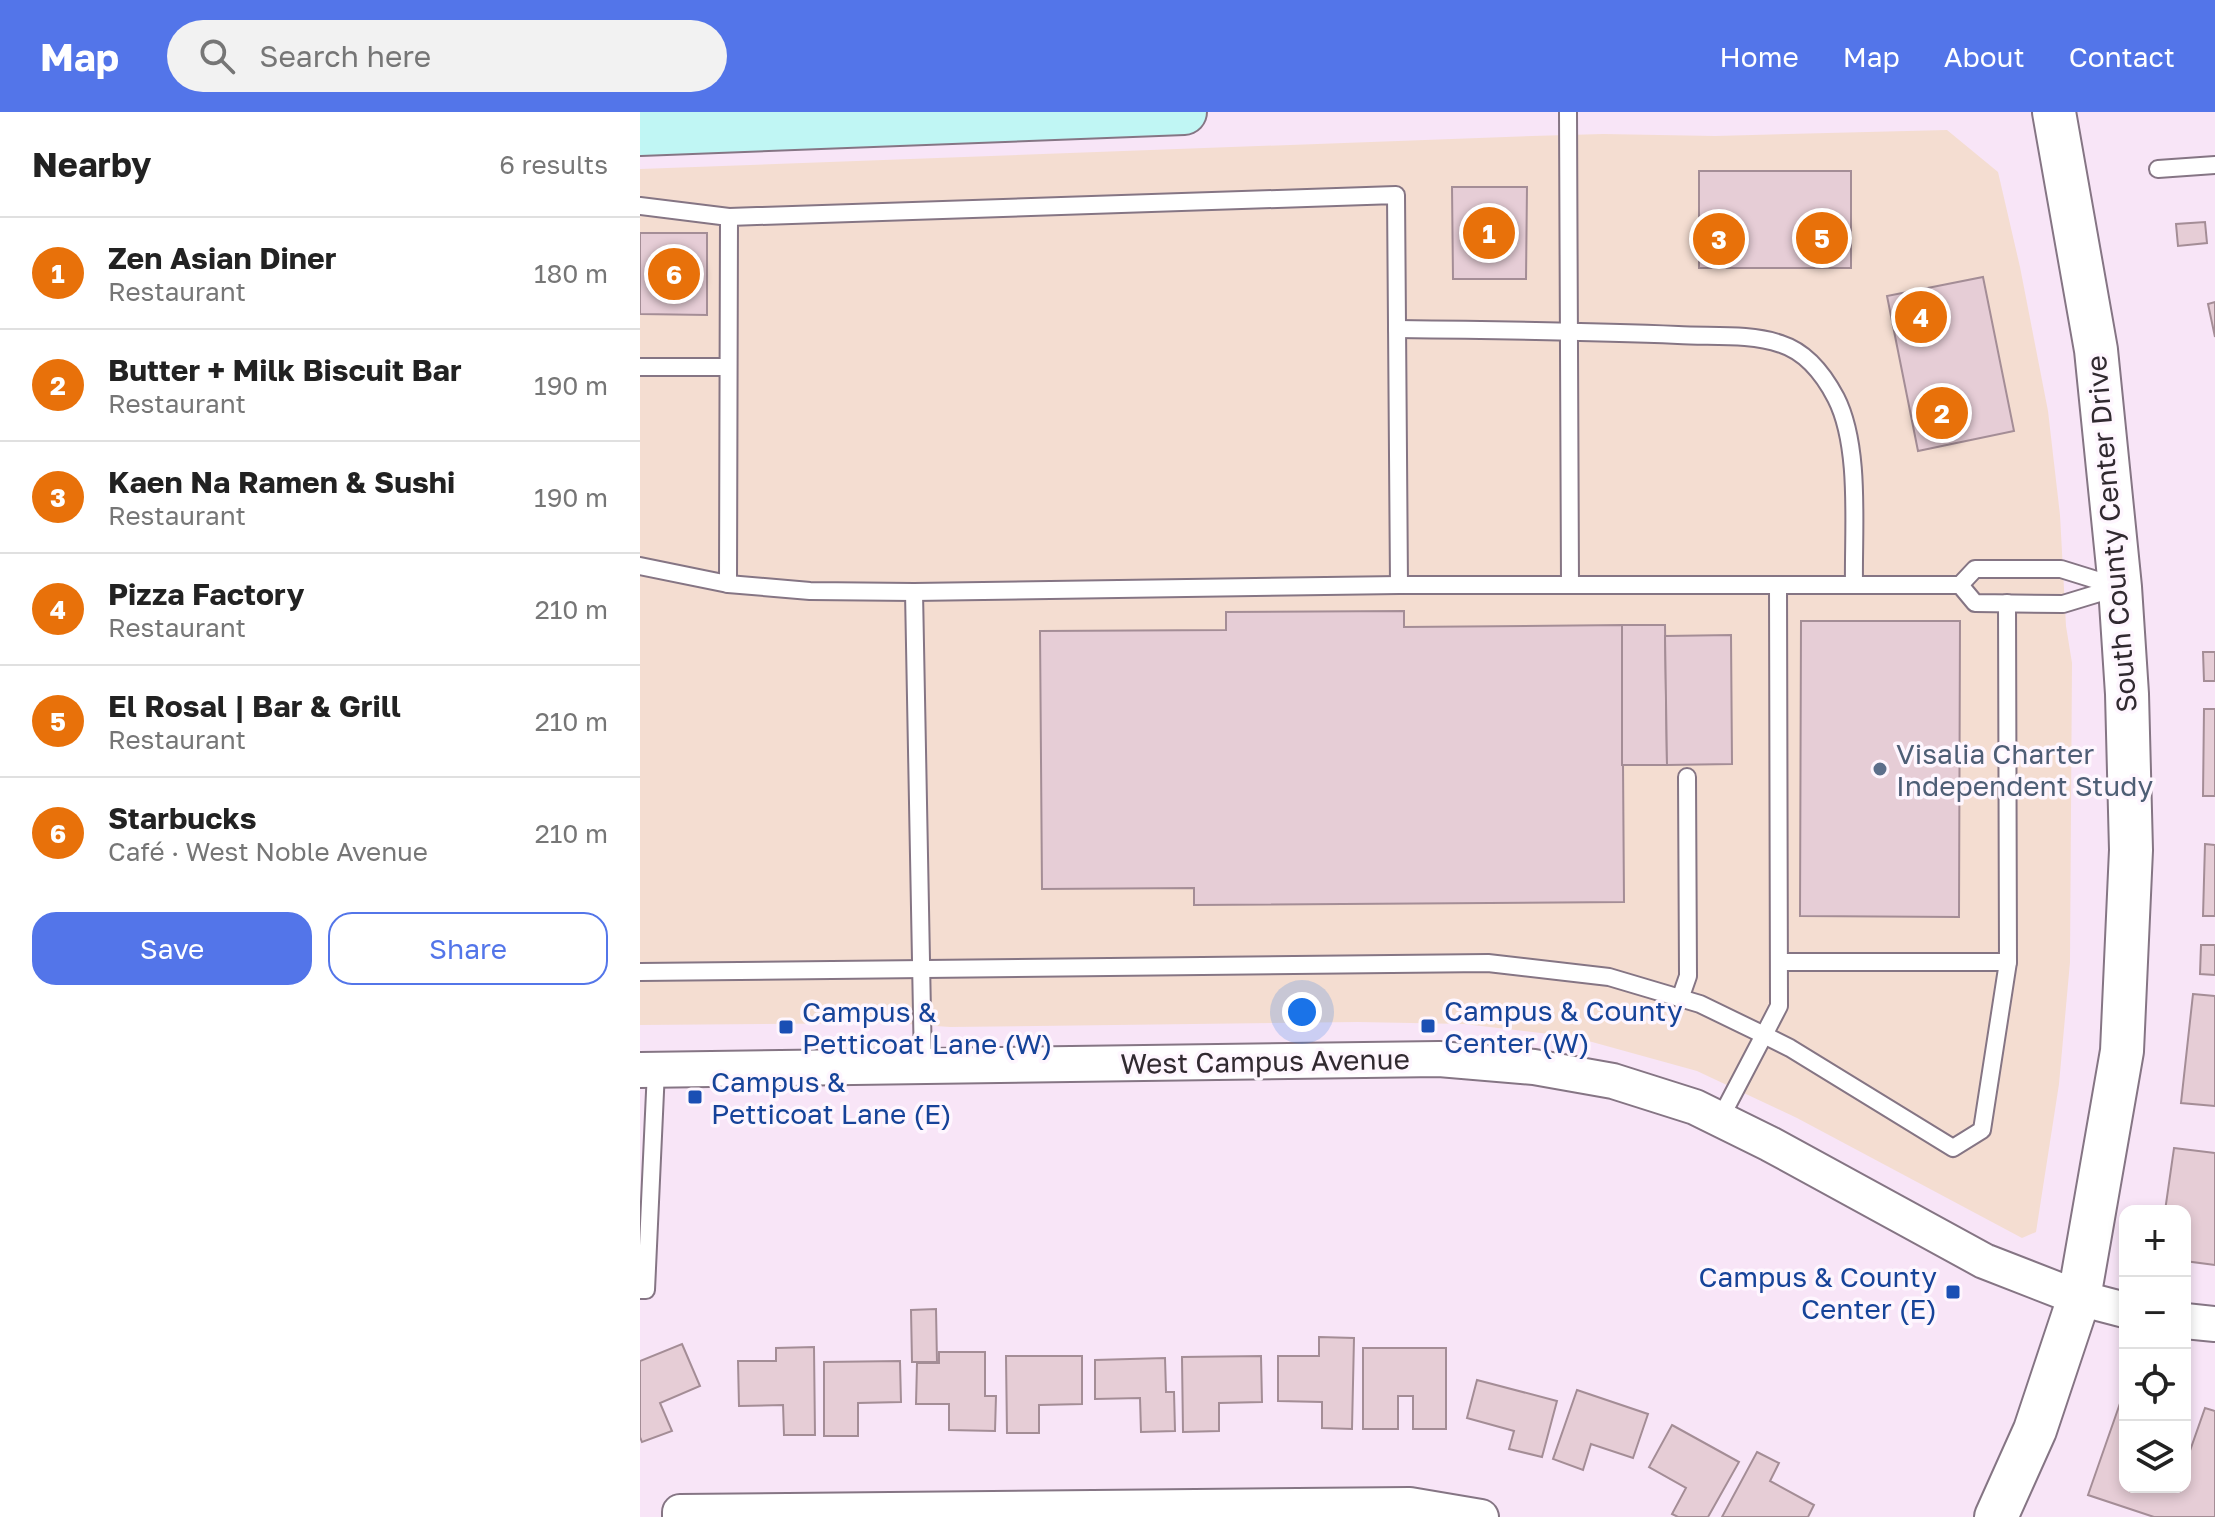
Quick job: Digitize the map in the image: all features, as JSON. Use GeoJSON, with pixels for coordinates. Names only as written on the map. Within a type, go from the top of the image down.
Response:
{"type":"FeatureCollection","features":[{"type":"Feature","properties":{"kind":"main road"},"geometry":{"type":"LineString","coordinates":[[640,133],[1184,112]]}},
{"type":"Feature","properties":{"kind":"street","name":"South County Center Drive"},"geometry":{"type":"LineString","coordinates":[[1996,1517],[2035,1430],[2079,1298],[2122,1051],[2131,850],[2127,694],[2120,587],[2096,350],[2054,112]]}},
{"type":"Feature","properties":{"kind":"street","name":"West Campus Avenue"},"geometry":{"type":"LineString","coordinates":[[648,1070],[1439,1059],[1534,1067],[1613,1081],[1695,1107],[1770,1144],[1984,1261],[2079,1298],[2119,1308]]}},
{"type":"Feature","properties":{"kind":"street"},"geometry":{"type":"LineString","coordinates":[[2191,1322],[2215,1324]]}},
{"type":"Feature","properties":{"kind":"street"},"geometry":{"type":"LineString","coordinates":[[680,1514],[1410,1505],[1481,1517]]}},
{"type":"Feature","properties":{"kind":"lane"},"geometry":{"type":"LineString","coordinates":[[1568,112],[1570,585]]}},
{"type":"Feature","properties":{"kind":"lane"},"geometry":{"type":"LineString","coordinates":[[2158,169],[2215,165]]}},
{"type":"Feature","properties":{"kind":"lane"},"geometry":{"type":"LineString","coordinates":[[640,206],[729,217],[1396,195],[1399,585]]}},
{"type":"Feature","properties":{"kind":"lane"},"geometry":{"type":"LineString","coordinates":[[728,584],[729,217]]}},
{"type":"Feature","properties":{"kind":"lane"},"geometry":{"type":"LineString","coordinates":[[1397,329],[1753,339],[1781,344],[1805,357],[1822,374],[1837,399],[1848,428],[1852,464],[1854,584]]}},
{"type":"Feature","properties":{"kind":"lane"},"geometry":{"type":"LineString","coordinates":[[640,367],[728,367]]}},
{"type":"Feature","properties":{"kind":"lane"},"geometry":{"type":"LineString","coordinates":[[640,566],[728,584],[810,591],[1399,585],[1960,585],[1975,569],[2061,569],[2120,587]]}},
{"type":"Feature","properties":{"kind":"lane"},"geometry":{"type":"LineString","coordinates":[[1720,1119],[1779,1006],[1778,585]]}},
{"type":"Feature","properties":{"kind":"lane"},"geometry":{"type":"LineString","coordinates":[[1960,585],[1975,603],[2063,604],[2120,587]]}},
{"type":"Feature","properties":{"kind":"lane"},"geometry":{"type":"LineString","coordinates":[[914,592],[923,1066]]}},
{"type":"Feature","properties":{"kind":"lane"},"geometry":{"type":"LineString","coordinates":[[640,972],[1488,963],[1609,977],[1700,1004],[1764,1035],[1953,1148],[1982,1130],[2008,962],[2007,603]]}},
{"type":"Feature","properties":{"kind":"lane"},"geometry":{"type":"LineString","coordinates":[[1680,999],[1688,976],[1687,777]]}},
{"type":"Feature","properties":{"kind":"lane"},"geometry":{"type":"LineString","coordinates":[[1780,962],[2008,962]]}},
{"type":"Feature","properties":{"kind":"lane"},"geometry":{"type":"LineString","coordinates":[[640,1290],[646,1290],[648,1070]]}},
{"type":"Feature","properties":{"kind":"shaded area"},"geometry":{"type":"Polygon","coordinates":[[[1947,130],[1998,172],[2048,411],[2060,515],[2066,626],[2072,663],[2070,962],[2059,1084],[2036,1232],[2022,1238],[1797,1118],[1697,1071],[1574,1037],[1464,1024],[1358,1022],[950,1027],[894,1023],[640,1025],[640,169],[1532,136],[1715,136],[1947,130]]]}},
{"type":"Feature","properties":{"kind":"building"},"geometry":{"type":"Polygon","coordinates":[[[1699,171],[1851,171],[1851,268],[1699,268],[1699,171]]]}},
{"type":"Feature","properties":{"kind":"building"},"geometry":{"type":"Polygon","coordinates":[[[1452,187],[1527,187],[1526,279],[1453,279],[1452,187]]]}},
{"type":"Feature","properties":{"kind":"building"},"geometry":{"type":"Polygon","coordinates":[[[2205,222],[2207,243],[2178,246],[2176,224],[2205,222]]]}},
{"type":"Feature","properties":{"kind":"building"},"geometry":{"type":"Polygon","coordinates":[[[640,233],[707,233],[707,315],[640,314],[640,233]]]}},
{"type":"Feature","properties":{"kind":"building"},"geometry":{"type":"Polygon","coordinates":[[[1983,277],[2014,431],[1918,451],[1887,296],[1983,277]]]}},
{"type":"Feature","properties":{"kind":"building"},"geometry":{"type":"Polygon","coordinates":[[[2215,302],[2215,337],[2208,304],[2215,302]]]}},
{"type":"Feature","properties":{"kind":"building"},"geometry":{"type":"Polygon","coordinates":[[[1404,611],[1404,627],[1622,625],[1624,902],[1194,905],[1194,888],[1042,889],[1040,631],[1226,630],[1226,612],[1404,611]]]}},
{"type":"Feature","properties":{"kind":"building","name":"Visalia Charter Independent Study"},"geometry":{"type":"Polygon","coordinates":[[[1801,621],[1960,621],[1959,917],[1800,916],[1801,621]]]}},
{"type":"Feature","properties":{"kind":"building"},"geometry":{"type":"Polygon","coordinates":[[[1622,625],[1665,625],[1667,765],[1622,765],[1622,625]]]}},
{"type":"Feature","properties":{"kind":"building"},"geometry":{"type":"Polygon","coordinates":[[[1731,635],[1732,764],[1667,765],[1665,636],[1731,635]]]}},
{"type":"Feature","properties":{"kind":"building"},"geometry":{"type":"Polygon","coordinates":[[[2203,652],[2215,652],[2215,681],[2204,681],[2203,652]]]}},
{"type":"Feature","properties":{"kind":"building"},"geometry":{"type":"Polygon","coordinates":[[[2204,709],[2215,709],[2215,796],[2203,796],[2204,709]]]}},
{"type":"Feature","properties":{"kind":"building"},"geometry":{"type":"Polygon","coordinates":[[[2205,844],[2215,845],[2215,916],[2203,916],[2205,844]]]}},
{"type":"Feature","properties":{"kind":"building"},"geometry":{"type":"Polygon","coordinates":[[[2201,945],[2215,945],[2215,975],[2200,974],[2201,945]]]}},
{"type":"Feature","properties":{"kind":"building"},"geometry":{"type":"Polygon","coordinates":[[[2193,994],[2215,996],[2215,1106],[2181,1103],[2193,994]]]}},
{"type":"Feature","properties":{"kind":"building"},"geometry":{"type":"Polygon","coordinates":[[[2174,1148],[2215,1153],[2215,1265],[2191,1262],[2191,1205],[2166,1205],[2174,1148]]]}},
{"type":"Feature","properties":{"kind":"building"},"geometry":{"type":"Polygon","coordinates":[[[936,1309],[937,1362],[912,1362],[911,1310],[936,1309]]]}},
{"type":"Feature","properties":{"kind":"building"},"geometry":{"type":"Polygon","coordinates":[[[1319,1337],[1354,1338],[1352,1429],[1322,1428],[1322,1402],[1278,1401],[1278,1356],[1319,1356],[1319,1337]]]}},
{"type":"Feature","properties":{"kind":"building"},"geometry":{"type":"Polygon","coordinates":[[[682,1344],[700,1386],[660,1403],[672,1431],[642,1442],[640,1361],[682,1344]]]}},
{"type":"Feature","properties":{"kind":"building"},"geometry":{"type":"Polygon","coordinates":[[[814,1347],[815,1435],[784,1435],[783,1405],[739,1406],[738,1361],[776,1361],[776,1348],[814,1347]]]}},
{"type":"Feature","properties":{"kind":"building"},"geometry":{"type":"Polygon","coordinates":[[[1363,1348],[1446,1348],[1446,1429],[1413,1429],[1413,1396],[1398,1396],[1398,1429],[1363,1429],[1363,1348]]]}},
{"type":"Feature","properties":{"kind":"building"},"geometry":{"type":"Polygon","coordinates":[[[939,1352],[985,1352],[985,1396],[996,1396],[995,1431],[949,1430],[949,1404],[916,1404],[917,1363],[939,1363],[939,1352]]]}},
{"type":"Feature","properties":{"kind":"building"},"geometry":{"type":"Polygon","coordinates":[[[1006,1356],[1082,1356],[1082,1404],[1039,1405],[1039,1433],[1007,1433],[1006,1356]]]}},
{"type":"Feature","properties":{"kind":"building"},"geometry":{"type":"Polygon","coordinates":[[[1261,1356],[1262,1402],[1219,1403],[1219,1431],[1183,1432],[1182,1357],[1261,1356]]]}},
{"type":"Feature","properties":{"kind":"building"},"geometry":{"type":"Polygon","coordinates":[[[1165,1358],[1166,1392],[1174,1392],[1175,1431],[1141,1432],[1140,1398],[1095,1399],[1095,1360],[1165,1358]]]}},
{"type":"Feature","properties":{"kind":"building"},"geometry":{"type":"Polygon","coordinates":[[[900,1361],[901,1402],[858,1403],[858,1436],[824,1436],[824,1362],[900,1361]]]}},
{"type":"Feature","properties":{"kind":"building"},"geometry":{"type":"Polygon","coordinates":[[[1477,1380],[1557,1401],[1542,1457],[1509,1449],[1514,1431],[1467,1418],[1477,1380]]]}},
{"type":"Feature","properties":{"kind":"building"},"geometry":{"type":"Polygon","coordinates":[[[1577,1390],[1648,1414],[1633,1458],[1591,1444],[1583,1470],[1553,1459],[1577,1390]]]}},
{"type":"Feature","properties":{"kind":"building"},"geometry":{"type":"Polygon","coordinates":[[[2119,1406],[2119,1493],[2191,1493],[2191,1448],[2205,1408],[2215,1411],[2215,1517],[2154,1517],[2088,1495],[2119,1406]]]}},
{"type":"Feature","properties":{"kind":"building"},"geometry":{"type":"Polygon","coordinates":[[[1672,1425],[1739,1462],[1708,1517],[1678,1517],[1672,1514],[1686,1488],[1649,1467],[1672,1425]]]}},
{"type":"Feature","properties":{"kind":"building"},"geometry":{"type":"Polygon","coordinates":[[[1757,1452],[1779,1463],[1770,1481],[1814,1505],[1808,1517],[1722,1517],[1757,1452]]]}},
{"type":"Feature","properties":{"kind":"place","name":"Zen Asian Diner"},"geometry":{"type":"Point","coordinates":[1489,233]}},
{"type":"Feature","properties":{"kind":"place","name":"El Rosal | Bar & Grill"},"geometry":{"type":"Point","coordinates":[1822,238]}},
{"type":"Feature","properties":{"kind":"place","name":"Kaen Na Ramen & Sushi"},"geometry":{"type":"Point","coordinates":[1719,239]}},
{"type":"Feature","properties":{"kind":"place","name":"Starbucks"},"geometry":{"type":"Point","coordinates":[674,274]}},
{"type":"Feature","properties":{"kind":"place","name":"Pizza Factory"},"geometry":{"type":"Point","coordinates":[1921,317]}},
{"type":"Feature","properties":{"kind":"place","name":"Butter + Milk Biscuit Bar"},"geometry":{"type":"Point","coordinates":[1942,413]}},
{"type":"Feature","properties":{"kind":"place","name":"Visalia Charter Independent Study"},"geometry":{"type":"Point","coordinates":[1880,769]}},
{"type":"Feature","properties":{"kind":"place","name":"Campus & County Center (W)"},"geometry":{"type":"Point","coordinates":[1428,1026]}},
{"type":"Feature","properties":{"kind":"place","name":"Campus & Petticoat Lane (W)"},"geometry":{"type":"Point","coordinates":[786,1027]}},
{"type":"Feature","properties":{"kind":"place","name":"Campus & Petticoat Lane (E)"},"geometry":{"type":"Point","coordinates":[695,1097]}},
{"type":"Feature","properties":{"kind":"place","name":"Campus & County Center (E)"},"geometry":{"type":"Point","coordinates":[1953,1292]}}]}
